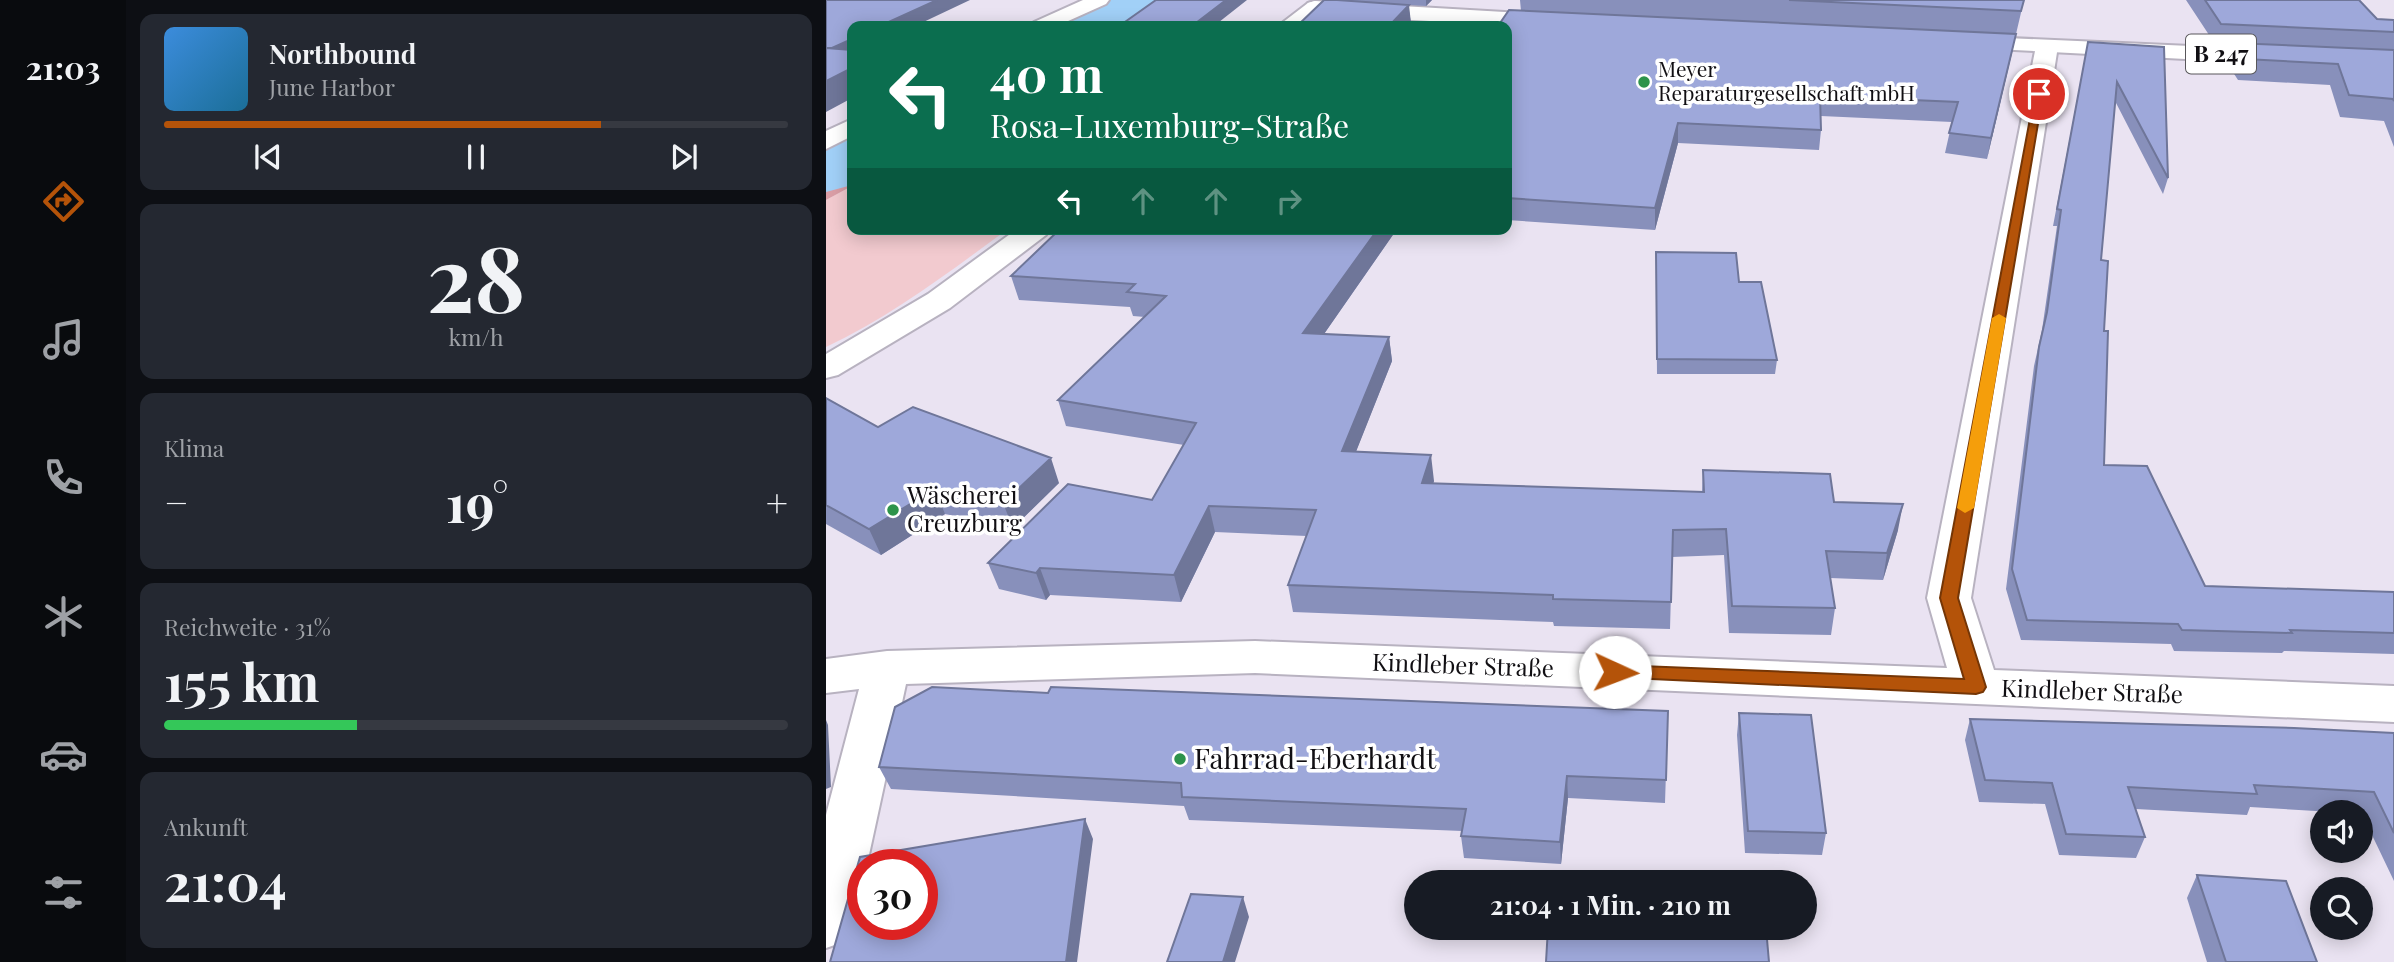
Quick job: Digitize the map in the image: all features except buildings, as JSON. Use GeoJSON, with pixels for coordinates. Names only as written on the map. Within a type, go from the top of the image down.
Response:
{"type":"FeatureCollection","features":[{"type":"Feature","properties":{"kind":"street"},"geometry":{"type":"LineString","coordinates":[[1052,21],[1099,0]]}},
{"type":"Feature","properties":{"kind":"street"},"geometry":{"type":"LineString","coordinates":[[1295,21],[1319,3],[1349,11],[1572,22]]}},
{"type":"Feature","properties":{"kind":"street","name":"B 247"},"geometry":{"type":"LineString","coordinates":[[1950,41],[2300,58]]}},
{"type":"Feature","properties":{"kind":"street"},"geometry":{"type":"LineString","coordinates":[[1976,687],[1949,598],[2047,46]]}},
{"type":"Feature","properties":{"kind":"street"},"geometry":{"type":"LineString","coordinates":[[826,141],[847,129]]}},
{"type":"Feature","properties":{"kind":"street"},"geometry":{"type":"LineString","coordinates":[[826,368],[939,301],[1028,235]]}},
{"type":"Feature","properties":{"kind":"street","name":"Kindleber Straße"},"geometry":{"type":"LineString","coordinates":[[826,676],[887,668],[1255,657],[2394,704]]}},
{"type":"Feature","properties":{"kind":"street"},"geometry":{"type":"LineString","coordinates":[[826,923],[887,668]]}},
{"type":"Feature","properties":{"kind":"shaded area"},"geometry":{"type":"Polygon","coordinates":[[[1118,0],[1161,0],[1117,21],[1076,21],[1118,0]]]}},
{"type":"Feature","properties":{"kind":"shaded area"},"geometry":{"type":"Polygon","coordinates":[[[847,148],[847,189],[826,200],[826,159],[847,148]]]}},
{"type":"Feature","properties":{"kind":"shaded area"},"geometry":{"type":"Polygon","coordinates":[[[847,189],[847,235],[1000,235],[874,322],[826,347],[826,200],[847,189]]]}},
{"type":"Feature","properties":{"kind":"waterway"},"geometry":{"type":"LineString","coordinates":[[1103,21],[1145,0]]}},
{"type":"Feature","properties":{"kind":"waterway"},"geometry":{"type":"LineString","coordinates":[[826,173],[847,161]]}},
{"type":"Feature","properties":{"kind":"slow traffic"},"geometry":{"type":"LineString","coordinates":[[1965,508],[1999,318]]}},
{"type":"Feature","properties":{"kind":"place","name":"Meyer Reparaturgesellschaft mbH"},"geometry":{"type":"Point","coordinates":[1644,82]}},
{"type":"Feature","properties":{"kind":"place","name":"Wäscherei Creuzburg"},"geometry":{"type":"Point","coordinates":[893,510]}},
{"type":"Feature","properties":{"kind":"place","name":"Fahrrad-Eberhardt"},"geometry":{"type":"Point","coordinates":[1180,759]}},
{"type":"Feature","properties":{"kind":"route"},"geometry":{"type":"LineString","coordinates":[[1615,672],[1976,687],[1949,598],[2039,94]]}}]}
